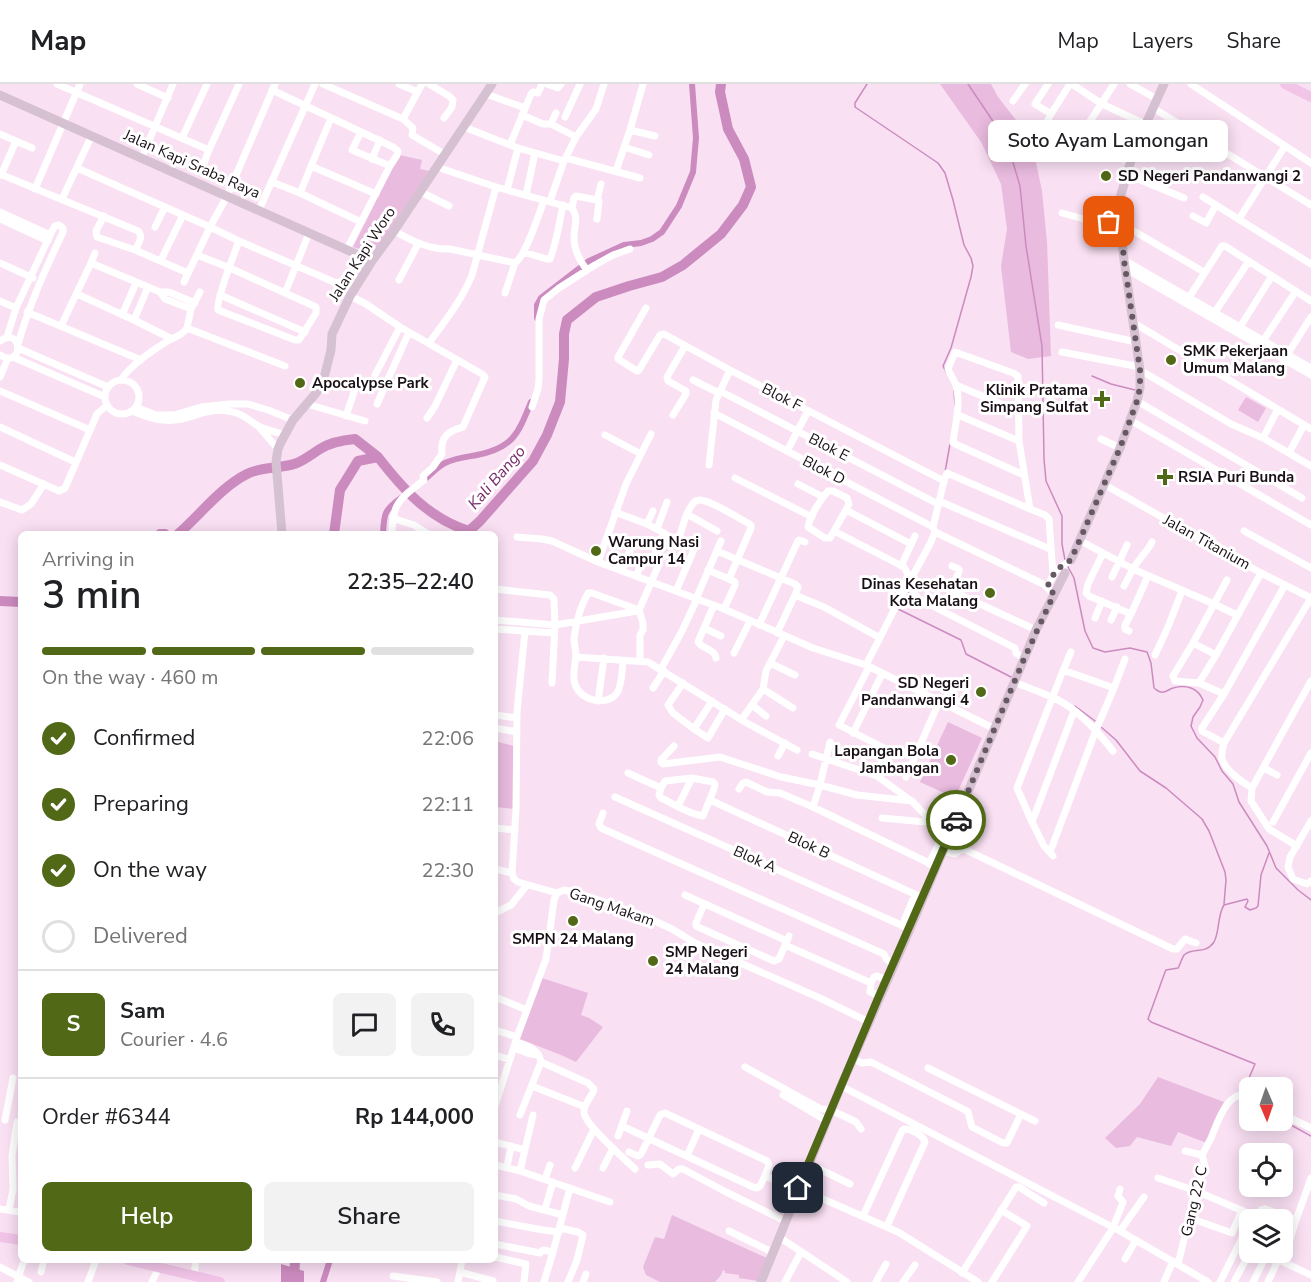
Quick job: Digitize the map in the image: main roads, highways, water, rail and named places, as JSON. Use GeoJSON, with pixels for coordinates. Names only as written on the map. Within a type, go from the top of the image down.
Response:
{"type":"FeatureCollection","features":[{"type":"Feature","properties":{"kind":"main road"},"geometry":{"type":"LineString","coordinates":[[1285,84],[1311,97]]}},
{"type":"Feature","properties":{"kind":"main road"},"geometry":{"type":"LineString","coordinates":[[0,1237],[18,1240]]}},
{"type":"Feature","properties":{"kind":"main road"},"geometry":{"type":"LineString","coordinates":[[159,1263],[178,1277],[194,1276],[220,1282]]}},
{"type":"Feature","properties":{"kind":"waterway"},"geometry":{"type":"LineString","coordinates":[[537,318],[537,305],[541,298],[589,261],[624,245],[652,239],[662,232],[679,206],[693,172],[696,138],[692,84]]}},
{"type":"Feature","properties":{"kind":"waterway","name":"Kali Bango"},"geometry":{"type":"LineString","coordinates":[[469,531],[533,461],[547,435],[560,402],[567,320],[596,297],[662,277],[683,265],[721,234],[743,205],[751,187],[744,159],[728,129],[720,92],[721,84]]}},
{"type":"Feature","properties":{"kind":"waterway"},"geometry":{"type":"LineString","coordinates":[[867,84],[855,103],[855,107],[938,163],[945,173],[964,245],[971,258],[973,266],[971,277],[951,348],[943,366],[946,372]]}},
{"type":"Feature","properties":{"kind":"waterway"},"geometry":{"type":"LineString","coordinates":[[968,84],[1007,142],[1020,186],[1026,246],[1042,346],[1046,481],[1062,516],[1062,544],[1065,560]]}},
{"type":"Feature","properties":{"kind":"waterway"},"geometry":{"type":"LineString","coordinates":[[1092,376],[1135,390]]}},
{"type":"Feature","properties":{"kind":"waterway"},"geometry":{"type":"LineString","coordinates":[[954,390],[955,406]]}},
{"type":"Feature","properties":{"kind":"waterway"},"geometry":{"type":"LineString","coordinates":[[423,481],[445,463],[489,452],[506,444],[518,431],[531,402]]}},
{"type":"Feature","properties":{"kind":"waterway"},"geometry":{"type":"LineString","coordinates":[[181,531],[228,486],[253,471],[297,463],[328,445],[351,439],[355,439],[378,457]]}},
{"type":"Feature","properties":{"kind":"waterway"},"geometry":{"type":"LineString","coordinates":[[945,472],[950,444]]}},
{"type":"Feature","properties":{"kind":"waterway","name":"Kali Bango"},"geometry":{"type":"LineString","coordinates":[[334,531],[340,490],[358,461],[378,457],[407,491],[429,510],[469,531]]}},
{"type":"Feature","properties":{"kind":"waterway","name":"Kali Bango"},"geometry":{"type":"LineString","coordinates":[[383,531],[386,513],[401,498]]}},
{"type":"Feature","properties":{"kind":"waterway"},"geometry":{"type":"LineString","coordinates":[[1067,565],[1074,578],[1085,631],[1093,648],[1105,652],[1130,648],[1147,652],[1151,663],[1154,688],[1166,692],[1172,688],[1187,687],[1195,690],[1201,696],[1203,700],[1193,717],[1191,726],[1197,738],[1215,757],[1222,771],[1233,784],[1239,802],[1267,846],[1276,868],[1311,900]]}},
{"type":"Feature","properties":{"kind":"waterway"},"geometry":{"type":"LineString","coordinates":[[902,602],[909,592]]}},
{"type":"Feature","properties":{"kind":"waterway"},"geometry":{"type":"LineString","coordinates":[[0,601],[18,602]]}},
{"type":"Feature","properties":{"kind":"waterway"},"geometry":{"type":"LineString","coordinates":[[898,609],[961,640],[966,654],[1011,677]]}},
{"type":"Feature","properties":{"kind":"waterway"},"geometry":{"type":"LineString","coordinates":[[1075,706],[1095,721]]}},
{"type":"Feature","properties":{"kind":"waterway"},"geometry":{"type":"LineString","coordinates":[[1101,727],[1116,740],[1140,771],[1166,788],[1202,819],[1225,872],[1224,904]]}},
{"type":"Feature","properties":{"kind":"waterway"},"geometry":{"type":"LineString","coordinates":[[1249,1077],[1255,1064],[1148,1019],[1166,970],[1178,968],[1184,955],[1191,951],[1203,950],[1214,942],[1224,905],[1247,899],[1245,907],[1250,910],[1258,906],[1261,875],[1269,853]]}},
{"type":"Feature","properties":{"kind":"waterway"},"geometry":{"type":"LineString","coordinates":[[1293,1126],[1311,1136]]}},
{"type":"Feature","properties":{"kind":"waterway","name":"Kali Bango"},"geometry":{"type":"LineString","coordinates":[[294,1282],[295,1263]]}},
{"type":"Feature","properties":{"kind":"waterway","name":"Kali Bango"},"geometry":{"type":"LineString","coordinates":[[323,1282],[329,1263]]}},
{"type":"Feature","properties":{"kind":"place","name":"SD Negeri Pandanwangi 2"},"geometry":{"type":"Point","coordinates":[1106,176]}},
{"type":"Feature","properties":{"kind":"place","name":"Soto Ayam Lamongan"},"geometry":{"type":"Point","coordinates":[1109,222]}},
{"type":"Feature","properties":{"kind":"place","name":"SMK Pekerjaan Umum Malang"},"geometry":{"type":"Point","coordinates":[1171,360]}},
{"type":"Feature","properties":{"kind":"place","name":"Apocalypse Park"},"geometry":{"type":"Point","coordinates":[300,383]}},
{"type":"Feature","properties":{"kind":"place","name":"Klinik Pratama Simpang Sulfat"},"geometry":{"type":"Point","coordinates":[1102,399]}},
{"type":"Feature","properties":{"kind":"place","name":"RSIA Puri Bunda"},"geometry":{"type":"Point","coordinates":[1165,477]}},
{"type":"Feature","properties":{"kind":"place","name":"Warung Nasi Campur 14"},"geometry":{"type":"Point","coordinates":[596,551]}},
{"type":"Feature","properties":{"kind":"place","name":"Dinas Kesehatan Kota Malang"},"geometry":{"type":"Point","coordinates":[990,593]}},
{"type":"Feature","properties":{"kind":"place","name":"SD Negeri Pandanwangi 4"},"geometry":{"type":"Point","coordinates":[981,692]}},
{"type":"Feature","properties":{"kind":"place","name":"Lapangan Bola Jambangan"},"geometry":{"type":"Point","coordinates":[951,760]}},
{"type":"Feature","properties":{"kind":"place","name":"SMPN 24 Malang"},"geometry":{"type":"Point","coordinates":[573,921]}},
{"type":"Feature","properties":{"kind":"place","name":"SMP Negeri 24 Malang"},"geometry":{"type":"Point","coordinates":[653,961]}}]}
